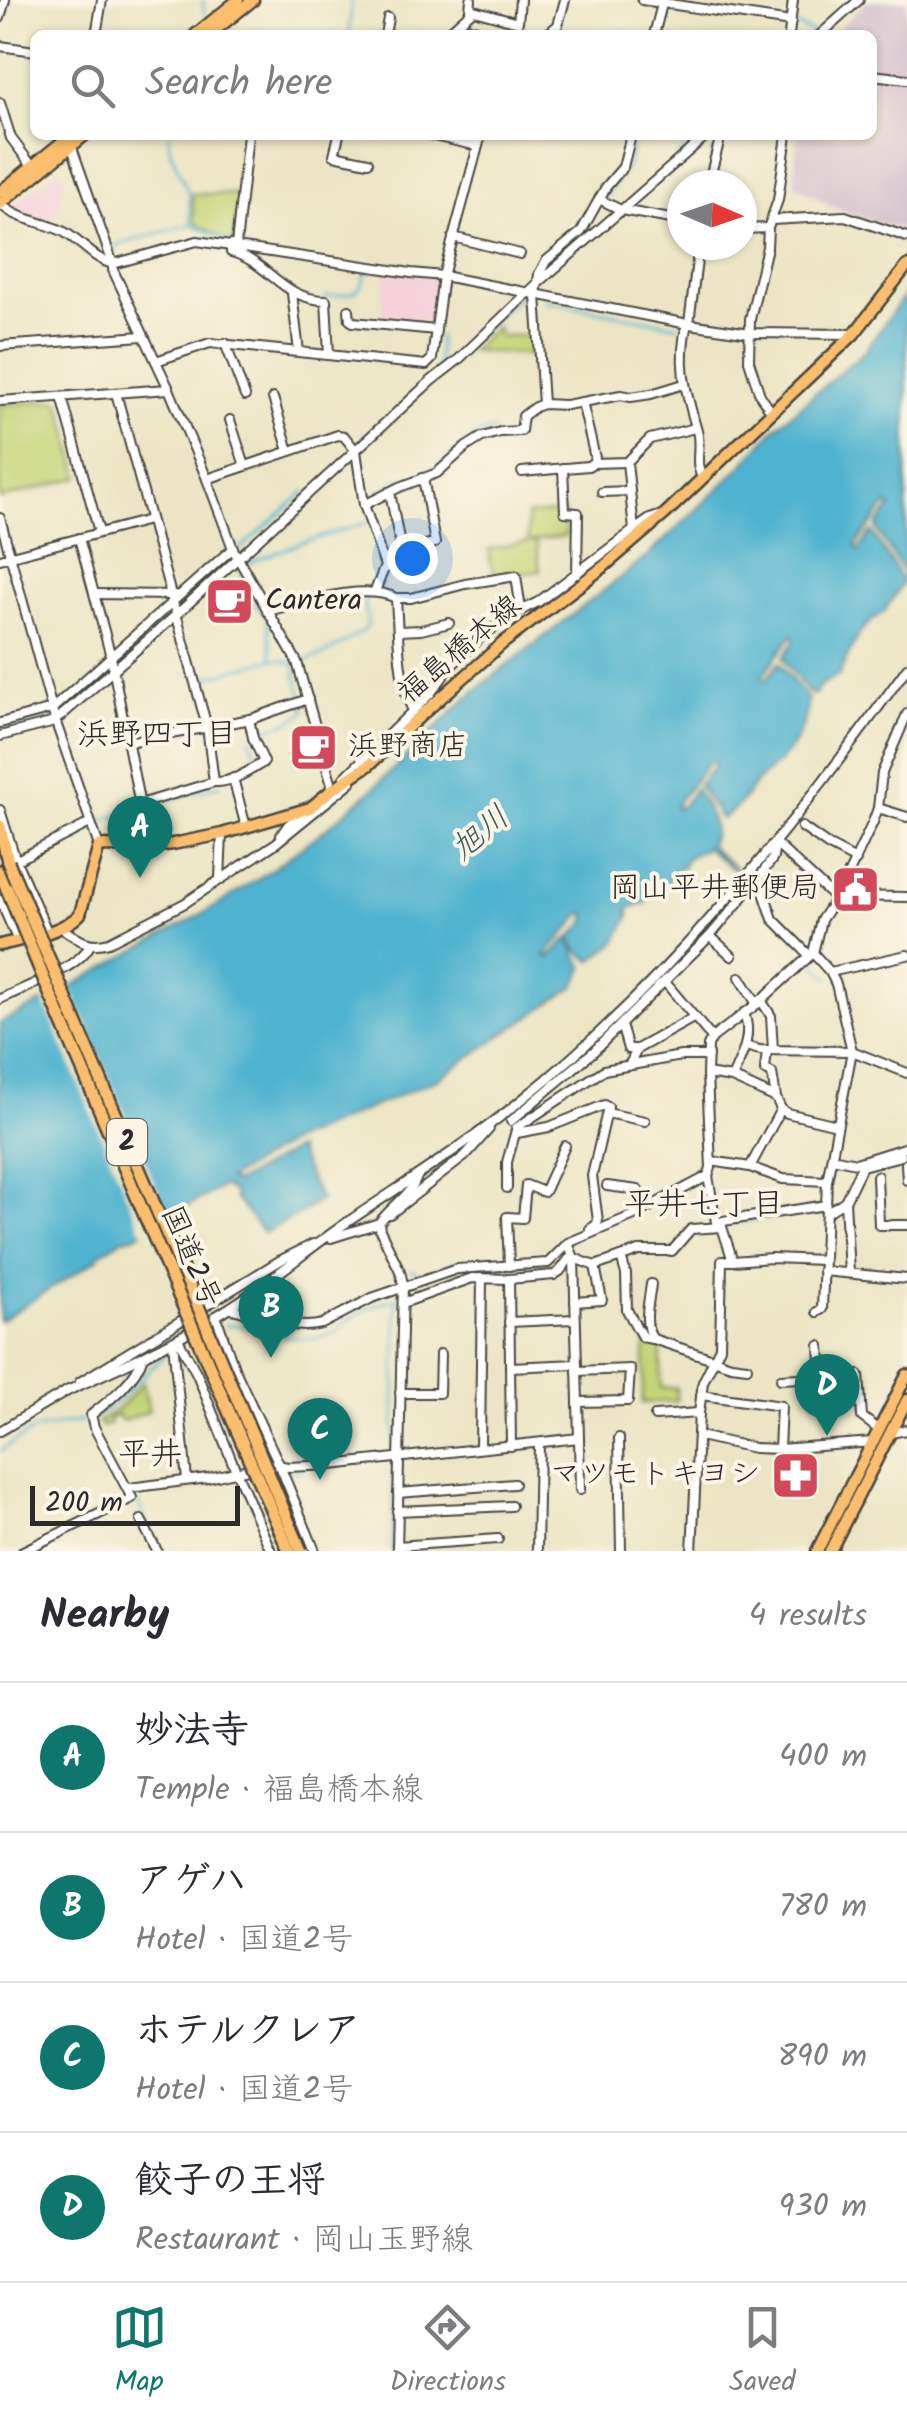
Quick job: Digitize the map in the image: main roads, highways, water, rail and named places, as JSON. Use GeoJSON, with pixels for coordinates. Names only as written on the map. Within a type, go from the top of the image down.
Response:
{"type":"FeatureCollection","features":[{"type":"Feature","properties":{"kind":"highway"},"geometry":{"type":"LineString","coordinates":[[0,826],[6,866]]}},
{"type":"Feature","properties":{"kind":"highway","name":"国道2号"},"geometry":{"type":"LineString","coordinates":[[0,842],[6,866],[302,1551]]}},
{"type":"Feature","properties":{"kind":"highway","name":"国道2号"},"geometry":{"type":"LineString","coordinates":[[6,866],[2,889],[289,1551]]}},
{"type":"Feature","properties":{"kind":"main road"},"geometry":{"type":"LineString","coordinates":[[213,30],[238,0]]}},
{"type":"Feature","properties":{"kind":"main road"},"geometry":{"type":"LineString","coordinates":[[213,30],[253,0]]}},
{"type":"Feature","properties":{"kind":"main road"},"geometry":{"type":"LineString","coordinates":[[0,192],[69,140]]}},
{"type":"Feature","properties":{"kind":"main road"},"geometry":{"type":"LineString","coordinates":[[0,203],[69,140]]}},
{"type":"Feature","properties":{"kind":"main road","name":"福島橋本線"},"geometry":{"type":"LineString","coordinates":[[0,945],[63,929],[80,914],[98,846],[173,844],[310,808],[369,765],[503,643],[602,568],[666,513],[854,334],[907,266]]}},
{"type":"Feature","properties":{"kind":"main road"},"geometry":{"type":"LineString","coordinates":[[830,1551],[907,1375]]}},
{"type":"Feature","properties":{"kind":"main road"},"geometry":{"type":"LineString","coordinates":[[817,1551],[872,1442],[907,1400]]}},
{"type":"Feature","properties":{"kind":"water","name":"旭川"},"geometry":{"type":"Polygon","coordinates":[[[907,292],[906,577],[877,530],[891,507],[887,504],[855,546],[859,550],[873,533],[903,582],[884,612],[860,632],[841,674],[820,686],[814,695],[809,693],[783,659],[795,638],[792,635],[762,677],[766,680],[779,663],[808,699],[800,730],[788,752],[721,819],[698,785],[714,766],[713,761],[676,804],[676,808],[682,806],[695,788],[713,822],[713,850],[736,868],[706,848],[687,857],[669,881],[647,893],[646,903],[629,908],[629,917],[616,943],[591,961],[570,938],[585,923],[587,914],[583,913],[545,956],[549,958],[568,939],[584,968],[574,987],[437,1079],[291,1142],[228,1179],[235,1183],[296,1149],[320,1200],[300,1214],[264,1233],[234,1193],[223,1186],[134,1237],[123,1239],[0,1321],[0,1023],[218,905],[326,829],[472,693],[648,556],[740,468],[776,427],[864,352],[907,292]]]}},
{"type":"Feature","properties":{"kind":"waterway"},"geometry":{"type":"LineString","coordinates":[[203,0],[204,14]]}},
{"type":"Feature","properties":{"kind":"waterway"},"geometry":{"type":"LineString","coordinates":[[349,30],[352,0]]}},
{"type":"Feature","properties":{"kind":"waterway"},"geometry":{"type":"LineString","coordinates":[[664,8],[692,12]]}},
{"type":"Feature","properties":{"kind":"waterway"},"geometry":{"type":"LineString","coordinates":[[700,13],[712,15]]}},
{"type":"Feature","properties":{"kind":"waterway"},"geometry":{"type":"LineString","coordinates":[[795,25],[807,30]]}},
{"type":"Feature","properties":{"kind":"waterway"},"geometry":{"type":"LineString","coordinates":[[169,140],[189,194],[191,224]]}},
{"type":"Feature","properties":{"kind":"waterway"},"geometry":{"type":"LineString","coordinates":[[676,157],[695,140]]}},
{"type":"Feature","properties":{"kind":"waterway"},"geometry":{"type":"LineString","coordinates":[[601,204],[628,165],[633,141]]}},
{"type":"Feature","properties":{"kind":"waterway"},"geometry":{"type":"LineString","coordinates":[[710,164],[714,148]]}},
{"type":"Feature","properties":{"kind":"waterway"},"geometry":{"type":"LineString","coordinates":[[103,257],[117,245],[191,224],[228,241]]}},
{"type":"Feature","properties":{"kind":"waterway"},"geometry":{"type":"LineString","coordinates":[[325,297],[356,290],[366,272],[370,272]]}},
{"type":"Feature","properties":{"kind":"waterway"},"geometry":{"type":"LineString","coordinates":[[434,374],[520,295]]}},
{"type":"Feature","properties":{"kind":"waterway"},"geometry":{"type":"LineString","coordinates":[[542,300],[679,326]]}},
{"type":"Feature","properties":{"kind":"waterway"},"geometry":{"type":"LineString","coordinates":[[438,368],[439,336]]}},
{"type":"Feature","properties":{"kind":"waterway"},"geometry":{"type":"LineString","coordinates":[[525,423],[540,408]]}},
{"type":"Feature","properties":{"kind":"waterway"},"geometry":{"type":"LineString","coordinates":[[465,443],[494,430]]}},
{"type":"Feature","properties":{"kind":"waterway"},"geometry":{"type":"LineString","coordinates":[[367,499],[398,481],[438,466],[456,451]]}},
{"type":"Feature","properties":{"kind":"waterway"},"geometry":{"type":"LineString","coordinates":[[177,605],[306,491]]}},
{"type":"Feature","properties":{"kind":"waterway"},"geometry":{"type":"LineString","coordinates":[[246,564],[366,523]]}},
{"type":"Feature","properties":{"kind":"waterway"},"geometry":{"type":"LineString","coordinates":[[237,566],[254,605],[267,616],[272,658]]}},
{"type":"Feature","properties":{"kind":"waterway"},"geometry":{"type":"LineString","coordinates":[[380,589],[388,569]]}},
{"type":"Feature","properties":{"kind":"waterway"},"geometry":{"type":"LineString","coordinates":[[302,662],[327,653],[366,629],[366,596]]}},
{"type":"Feature","properties":{"kind":"waterway"},"geometry":{"type":"LineString","coordinates":[[115,662],[171,610]]}},
{"type":"Feature","properties":{"kind":"waterway"},"geometry":{"type":"LineString","coordinates":[[197,680],[273,659],[294,664]]}},
{"type":"Feature","properties":{"kind":"waterway"},"geometry":{"type":"LineString","coordinates":[[294,666],[302,697]]}},
{"type":"Feature","properties":{"kind":"waterway"},"geometry":{"type":"LineString","coordinates":[[0,731],[47,718],[109,668]]}},
{"type":"Feature","properties":{"kind":"waterway"},"geometry":{"type":"LineString","coordinates":[[255,733],[291,721],[305,712],[304,705]]}},
{"type":"Feature","properties":{"kind":"waterway"},"geometry":{"type":"LineString","coordinates":[[250,738],[260,763]]}},
{"type":"Feature","properties":{"kind":"waterway"},"geometry":{"type":"LineString","coordinates":[[97,822],[220,785]]}},
{"type":"Feature","properties":{"kind":"waterway"},"geometry":{"type":"LineString","coordinates":[[757,887],[767,912]]}},
{"type":"Feature","properties":{"kind":"waterway"},"geometry":{"type":"LineString","coordinates":[[813,961],[829,978]]}},
{"type":"Feature","properties":{"kind":"waterway"},"geometry":{"type":"LineString","coordinates":[[734,1223],[822,1210]]}},
{"type":"Feature","properties":{"kind":"waterway"},"geometry":{"type":"LineString","coordinates":[[554,1252],[563,1240],[575,1236]]}},
{"type":"Feature","properties":{"kind":"waterway"},"geometry":{"type":"LineString","coordinates":[[618,1254],[639,1248]]}},
{"type":"Feature","properties":{"kind":"waterway"},"geometry":{"type":"LineString","coordinates":[[512,1261],[549,1258]]}},
{"type":"Feature","properties":{"kind":"waterway"},"geometry":{"type":"LineString","coordinates":[[411,1270],[422,1274],[452,1263],[504,1261]]}},
{"type":"Feature","properties":{"kind":"waterway"},"geometry":{"type":"LineString","coordinates":[[225,1325],[312,1338],[334,1332],[367,1309],[401,1298]]}},
{"type":"Feature","properties":{"kind":"waterway"},"geometry":{"type":"LineString","coordinates":[[394,1457],[397,1300]]}},
{"type":"Feature","properties":{"kind":"waterway"},"geometry":{"type":"LineString","coordinates":[[96,1416],[170,1351]]}},
{"type":"Feature","properties":{"kind":"waterway"},"geometry":{"type":"LineString","coordinates":[[0,1451],[34,1430],[89,1419]]}},
{"type":"Feature","properties":{"kind":"waterway"},"geometry":{"type":"LineString","coordinates":[[392,1551],[394,1461]]}},
{"type":"Feature","properties":{"kind":"waterway"},"geometry":{"type":"LineString","coordinates":[[289,1471],[303,1470]]}},
{"type":"Feature","properties":{"kind":"waterway"},"geometry":{"type":"LineString","coordinates":[[218,1480],[232,1478]]}},
{"type":"Feature","properties":{"kind":"waterway"},"geometry":{"type":"LineString","coordinates":[[135,1497],[148,1526]]}},
{"type":"Feature","properties":{"kind":"place","name":"Cantera"},"geometry":{"type":"Point","coordinates":[230,601]}},
{"type":"Feature","properties":{"kind":"place","name":"浜野商店"},"geometry":{"type":"Point","coordinates":[313,747]}},
{"type":"Feature","properties":{"kind":"place","name":"妙法寺"},"geometry":{"type":"Point","coordinates":[140,878]}},
{"type":"Feature","properties":{"kind":"place","name":"岡山平井郵便局"},"geometry":{"type":"Point","coordinates":[855,889]}},
{"type":"Feature","properties":{"kind":"place","name":"アゲハ"},"geometry":{"type":"Point","coordinates":[271,1358]}},
{"type":"Feature","properties":{"kind":"place","name":"餃子の王将"},"geometry":{"type":"Point","coordinates":[827,1436]}},
{"type":"Feature","properties":{"kind":"place","name":"マツモトキヨシ"},"geometry":{"type":"Point","coordinates":[795,1475]}},
{"type":"Feature","properties":{"kind":"place","name":"ホテルクレア"},"geometry":{"type":"Point","coordinates":[320,1480]}},
{"type":"Feature","properties":{"kind":"district","name":"浜野四丁目"},"geometry":{"type":"Point","coordinates":[157,735]}},
{"type":"Feature","properties":{"kind":"district","name":"平井七丁目"},"geometry":{"type":"Point","coordinates":[704,1205]}},
{"type":"Feature","properties":{"kind":"district","name":"平井"},"geometry":{"type":"Point","coordinates":[150,1455]}}]}
